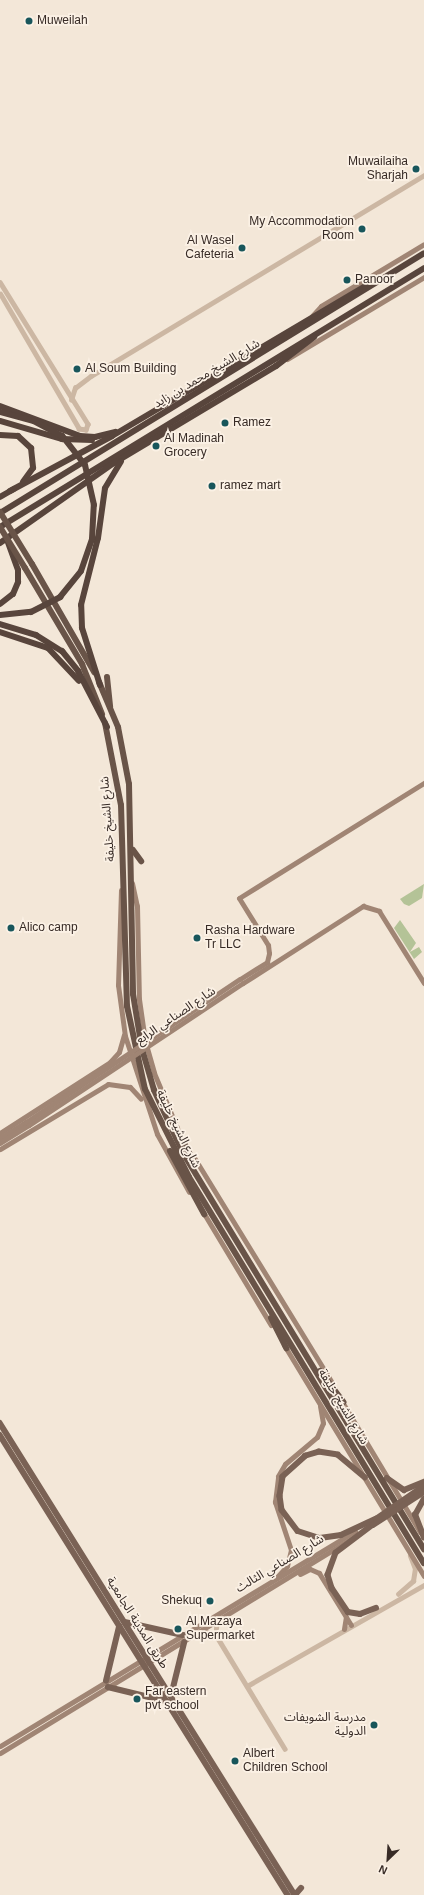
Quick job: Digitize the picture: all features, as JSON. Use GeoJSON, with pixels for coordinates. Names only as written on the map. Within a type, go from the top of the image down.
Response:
{"type":"FeatureCollection","features":[{"type":"Feature","properties":{"kind":"highway","name":"شارع الشيخ محمد بن زايد"},"geometry":{"type":"LineString","coordinates":[[0,512],[424,253]]}},
{"type":"Feature","properties":{"kind":"highway","name":"شارع الشيخ محمد بن زايد"},"geometry":{"type":"LineString","coordinates":[[0,527],[424,268]]}},
{"type":"Feature","properties":{"kind":"highway"},"geometry":{"type":"LineString","coordinates":[[0,497],[125,428],[367,283],[386,276]]}},
{"type":"Feature","properties":{"kind":"highway"},"geometry":{"type":"LineString","coordinates":[[0,543],[127,455],[286,359],[324,329]]}},
{"type":"Feature","properties":{"kind":"highway"},"geometry":{"type":"LineString","coordinates":[[0,406],[85,437],[104,435],[125,428]]}},
{"type":"Feature","properties":{"kind":"highway"},"geometry":{"type":"LineString","coordinates":[[0,412],[34,421],[62,436],[85,465],[94,505],[92,539],[81,572],[60,597],[31,612],[0,615]]}},
{"type":"Feature","properties":{"kind":"highway"},"geometry":{"type":"LineString","coordinates":[[0,421],[45,434],[87,441],[125,428]]}},
{"type":"Feature","properties":{"kind":"highway"},"geometry":{"type":"LineString","coordinates":[[0,435],[22,438],[34,457],[28,477],[10,491]]}},
{"type":"Feature","properties":{"kind":"highway"},"geometry":{"type":"LineString","coordinates":[[100,685],[82,628],[82,604],[97,545],[105,488],[111,474],[127,455]]}},
{"type":"Feature","properties":{"kind":"highway","name":"شارع الشيخ خليفة"},"geometry":{"type":"LineString","coordinates":[[0,512],[32,564],[100,685],[110,707],[129,784],[133,994],[142,1049],[167,1122],[205,1188],[424,1550]]}},
{"type":"Feature","properties":{"kind":"highway","name":"شارع الشيخ خليفة"},"geometry":{"type":"LineString","coordinates":[[0,527],[82,664],[107,727],[119,792],[123,877],[124,981],[129,1026],[146,1089],[167,1138],[261,1296],[424,1563]]}},
{"type":"Feature","properties":{"kind":"highway"},"geometry":{"type":"LineString","coordinates":[[0,604],[16,588],[18,576],[8,541]]}},
{"type":"Feature","properties":{"kind":"highway"},"geometry":{"type":"LineString","coordinates":[[0,624],[36,635],[55,646],[73,664],[107,727]]}},
{"type":"Feature","properties":{"kind":"highway"},"geometry":{"type":"LineString","coordinates":[[0,632],[32,640],[56,653],[90,694]]}},
{"type":"Feature","properties":{"kind":"highway"},"geometry":{"type":"LineString","coordinates":[[107,677],[110,707]]}},
{"type":"Feature","properties":{"kind":"highway"},"geometry":{"type":"LineString","coordinates":[[131,847],[141,862]]}},
{"type":"Feature","properties":{"kind":"highway"},"geometry":{"type":"LineString","coordinates":[[179,1133],[205,1188]]}},
{"type":"Feature","properties":{"kind":"highway"},"geometry":{"type":"LineString","coordinates":[[167,1138],[172,1155],[204,1214]]}},
{"type":"Feature","properties":{"kind":"highway"},"geometry":{"type":"LineString","coordinates":[[261,1296],[286,1348]]}},
{"type":"Feature","properties":{"kind":"highway"},"geometry":{"type":"LineString","coordinates":[[306,1354],[343,1402]]}},
{"type":"Feature","properties":{"kind":"main road"},"geometry":{"type":"LineString","coordinates":[[312,316],[321,306],[424,244]]}},
{"type":"Feature","properties":{"kind":"main road"},"geometry":{"type":"LineString","coordinates":[[286,359],[424,277]]}},
{"type":"Feature","properties":{"kind":"main road","name":"شارع الصناعي الرابع"},"geometry":{"type":"LineString","coordinates":[[242,981],[267,962],[268,945],[239,898],[424,783]]}},
{"type":"Feature","properties":{"kind":"main road"},"geometry":{"type":"LineString","coordinates":[[123,877],[118,975],[124,1030],[147,1110],[163,1149],[312,1389],[424,1576]]}},
{"type":"Feature","properties":{"kind":"main road"},"geometry":{"type":"LineString","coordinates":[[132,880],[137,906],[138,998],[143,1030],[154,1073],[179,1133],[424,1538]]}},
{"type":"Feature","properties":{"kind":"main road","name":"شارع الصناعي الرابع"},"geometry":{"type":"LineString","coordinates":[[0,1143],[242,981],[363,906],[379,912],[424,983]]}},
{"type":"Feature","properties":{"kind":"main road"},"geometry":{"type":"LineString","coordinates":[[0,1133],[110,1062],[121,1048],[124,1030]]}},
{"type":"Feature","properties":{"kind":"main road"},"geometry":{"type":"LineString","coordinates":[[0,1148],[108,1084],[130,1087],[147,1110]]}},
{"type":"Feature","properties":{"kind":"main road","name":"شارع الصناعي الرابع"},"geometry":{"type":"LineString","coordinates":[[0,1138],[28,1124]]}},
{"type":"Feature","properties":{"kind":"main road"},"geometry":{"type":"LineString","coordinates":[[271,1583],[285,1569],[291,1554],[290,1541],[275,1502],[278,1476],[285,1464],[317,1437],[322,1428],[322,1412],[312,1389]]}},
{"type":"Feature","properties":{"kind":"main road","name":"طريق المدينة الجامعية"},"geometry":{"type":"LineString","coordinates":[[0,1423],[82,1554],[121,1623],[137,1655],[138,1662],[148,1666]]}},
{"type":"Feature","properties":{"kind":"main road","name":"طريق المدينة الجامعية"},"geometry":{"type":"LineString","coordinates":[[0,1435],[121,1623],[143,1651],[149,1656],[148,1666],[241,1821],[288,1895]]}},
{"type":"Feature","properties":{"kind":"main road"},"geometry":{"type":"LineString","coordinates":[[365,1478],[344,1458],[326,1452],[300,1459],[283,1477],[280,1502],[293,1526],[314,1538],[346,1539],[373,1525],[424,1492]]}},
{"type":"Feature","properties":{"kind":"main road"},"geometry":{"type":"LineString","coordinates":[[387,1478],[404,1490],[424,1482]]}},
{"type":"Feature","properties":{"kind":"main road"},"geometry":{"type":"LineString","coordinates":[[376,1608],[360,1614],[351,1613],[330,1584],[331,1561],[346,1539],[424,1486]]}},
{"type":"Feature","properties":{"kind":"main road"},"geometry":{"type":"LineString","coordinates":[[424,1499],[415,1514],[424,1538]]}},
{"type":"Feature","properties":{"kind":"main road"},"geometry":{"type":"LineString","coordinates":[[65,1538],[78,1555],[82,1554]]}},
{"type":"Feature","properties":{"kind":"main road","name":"شارع الصناعي الثالث"},"geometry":{"type":"LineString","coordinates":[[107,1684],[138,1662],[346,1539]]}},
{"type":"Feature","properties":{"kind":"main road","name":"شارع الصناعي الثالث"},"geometry":{"type":"LineString","coordinates":[[107,1684],[148,1666],[203,1630],[288,1578],[346,1539]]}},
{"type":"Feature","properties":{"kind":"main road"},"geometry":{"type":"LineString","coordinates":[[288,1578],[310,1569],[317,1571],[345,1616],[353,1624]]}},
{"type":"Feature","properties":{"kind":"main road"},"geometry":{"type":"LineString","coordinates":[[344,1629],[345,1616]]}},
{"type":"Feature","properties":{"kind":"main road"},"geometry":{"type":"LineString","coordinates":[[0,1753],[107,1684],[121,1623],[183,1635]]}},
{"type":"Feature","properties":{"kind":"main road"},"geometry":{"type":"LineString","coordinates":[[0,1746],[25,1730],[107,1684],[168,1700],[184,1643]]}},
{"type":"Feature","properties":{"kind":"main road"},"geometry":{"type":"LineString","coordinates":[[137,1655],[143,1651]]}},
{"type":"Feature","properties":{"kind":"main road","name":"طريق المدينة الجامعية"},"geometry":{"type":"LineString","coordinates":[[168,1700],[253,1828],[295,1895]]}},
{"type":"Feature","properties":{"kind":"main road"},"geometry":{"type":"LineString","coordinates":[[18,1742],[26,1735],[25,1730]]}},
{"type":"Feature","properties":{"kind":"main road"},"geometry":{"type":"LineString","coordinates":[[241,1821],[253,1828]]}},
{"type":"Feature","properties":{"kind":"main road"},"geometry":{"type":"LineString","coordinates":[[295,1895],[301,1888]]}},
{"type":"Feature","properties":{"kind":"street"},"geometry":{"type":"LineString","coordinates":[[63,389],[75,388],[424,175]]}},
{"type":"Feature","properties":{"kind":"street"},"geometry":{"type":"LineString","coordinates":[[0,282],[63,389],[88,424],[85,431],[79,429],[0,294]]}},
{"type":"Feature","properties":{"kind":"street"},"geometry":{"type":"LineString","coordinates":[[13,316],[38,348]]}},
{"type":"Feature","properties":{"kind":"street"},"geometry":{"type":"LineString","coordinates":[[71,400],[75,388]]}},
{"type":"Feature","properties":{"kind":"street"},"geometry":{"type":"LineString","coordinates":[[353,1624],[413,1581],[415,1569],[407,1549]]}},
{"type":"Feature","properties":{"kind":"street"},"geometry":{"type":"LineString","coordinates":[[247,1686],[344,1629],[424,1585]]}},
{"type":"Feature","properties":{"kind":"street"},"geometry":{"type":"LineString","coordinates":[[216,1622],[216,1635],[286,1749]]}},
{"type":"Feature","properties":{"kind":"street"},"geometry":{"type":"LineString","coordinates":[[203,1630],[216,1635]]}},
{"type":"Feature","properties":{"kind":"green space"},"geometry":{"type":"Polygon","coordinates":[[[424,884],[422,898],[409,906],[404,904],[400,899],[424,884]]]}},
{"type":"Feature","properties":{"kind":"green space"},"geometry":{"type":"Polygon","coordinates":[[[400,920],[416,943],[410,952],[419,947],[422,952],[414,959],[394,928],[400,920]]]}},
{"type":"Feature","properties":{"kind":"place","name":"Muweilah"},"geometry":{"type":"Point","coordinates":[29,21]}},
{"type":"Feature","properties":{"kind":"place","name":"Muwailaiha Sharjah"},"geometry":{"type":"Point","coordinates":[416,169]}},
{"type":"Feature","properties":{"kind":"place","name":"My Accommodation Room"},"geometry":{"type":"Point","coordinates":[362,229]}},
{"type":"Feature","properties":{"kind":"place","name":"Al Wasel Cafeteria"},"geometry":{"type":"Point","coordinates":[242,248]}},
{"type":"Feature","properties":{"kind":"place","name":"Panoor"},"geometry":{"type":"Point","coordinates":[347,280]}},
{"type":"Feature","properties":{"kind":"place","name":"Al Soum Building"},"geometry":{"type":"Point","coordinates":[77,369]}},
{"type":"Feature","properties":{"kind":"place","name":"Ramez"},"geometry":{"type":"Point","coordinates":[225,423]}},
{"type":"Feature","properties":{"kind":"place","name":"Al Madinah Grocery"},"geometry":{"type":"Point","coordinates":[156,446]}},
{"type":"Feature","properties":{"kind":"place","name":"ramez mart"},"geometry":{"type":"Point","coordinates":[212,486]}},
{"type":"Feature","properties":{"kind":"place","name":"Alico camp"},"geometry":{"type":"Point","coordinates":[11,928]}},
{"type":"Feature","properties":{"kind":"place","name":"Rasha Hardware Tr LLC"},"geometry":{"type":"Point","coordinates":[197,938]}},
{"type":"Feature","properties":{"kind":"place","name":"Shekuq"},"geometry":{"type":"Point","coordinates":[210,1601]}},
{"type":"Feature","properties":{"kind":"place","name":"Al Mazaya Supermarket"},"geometry":{"type":"Point","coordinates":[178,1629]}},
{"type":"Feature","properties":{"kind":"place","name":"Far eastern pvt school"},"geometry":{"type":"Point","coordinates":[137,1699]}},
{"type":"Feature","properties":{"kind":"place","name":"مدرسة الشويفات الدولية"},"geometry":{"type":"Point","coordinates":[374,1725]}},
{"type":"Feature","properties":{"kind":"place","name":"Albert Children School"},"geometry":{"type":"Point","coordinates":[235,1761]}}]}
